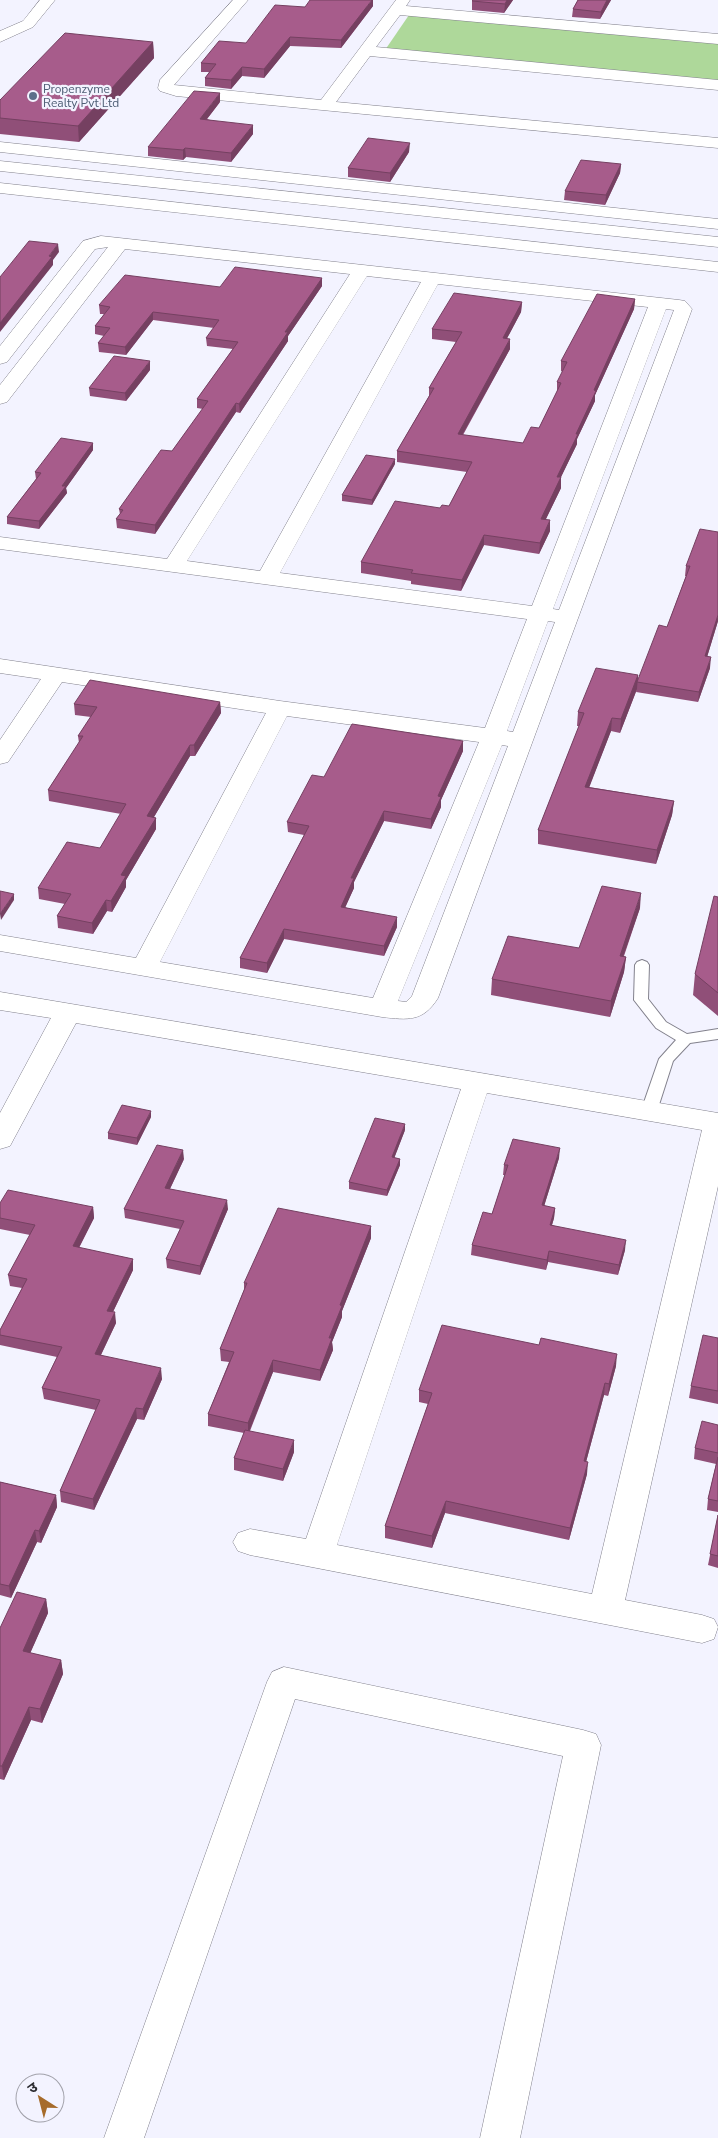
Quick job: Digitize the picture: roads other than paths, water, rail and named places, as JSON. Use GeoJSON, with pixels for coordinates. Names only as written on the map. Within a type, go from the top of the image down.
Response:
{"type":"FeatureCollection","features":[{"type":"Feature","properties":{"kind":"street"},"geometry":{"type":"LineString","coordinates":[[0,37],[28,24],[48,0]]}},
{"type":"Feature","properties":{"kind":"street"},"geometry":{"type":"LineString","coordinates":[[242,0],[166,83],[166,88],[326,106],[718,143]]}},
{"type":"Feature","properties":{"kind":"street"},"geometry":{"type":"LineString","coordinates":[[326,106],[367,52],[399,5],[718,39]]}},
{"type":"Feature","properties":{"kind":"street"},"geometry":{"type":"LineString","coordinates":[[367,52],[718,85]]}},
{"type":"Feature","properties":{"kind":"street"},"geometry":{"type":"LineString","coordinates":[[0,147],[718,224]]}},
{"type":"Feature","properties":{"kind":"street"},"geometry":{"type":"LineString","coordinates":[[0,166],[718,242]]}},
{"type":"Feature","properties":{"kind":"street"},"geometry":{"type":"LineString","coordinates":[[0,188],[718,267]]}},
{"type":"Feature","properties":{"kind":"street"},"geometry":{"type":"LineString","coordinates":[[0,358],[89,245],[101,242],[120,242],[678,305],[683,309],[522,741],[420,1007],[408,1011],[382,1008],[0,943]]}},
{"type":"Feature","properties":{"kind":"street"},"geometry":{"type":"LineString","coordinates":[[0,398],[120,242]]}},
{"type":"Feature","properties":{"kind":"street"},"geometry":{"type":"LineString","coordinates":[[174,566],[362,269]]}},
{"type":"Feature","properties":{"kind":"street"},"geometry":{"type":"LineString","coordinates":[[267,578],[433,277]]}},
{"type":"Feature","properties":{"kind":"street"},"geometry":{"type":"LineString","coordinates":[[382,1008],[493,737],[659,303]]}},
{"type":"Feature","properties":{"kind":"street"},"geometry":{"type":"LineString","coordinates":[[619,407],[645,410]]}},
{"type":"Feature","properties":{"kind":"street"},"geometry":{"type":"LineString","coordinates":[[0,543],[568,617]]}},
{"type":"Feature","properties":{"kind":"street"},"geometry":{"type":"LineString","coordinates":[[0,666],[280,708],[522,741]]}},
{"type":"Feature","properties":{"kind":"street"},"geometry":{"type":"LineString","coordinates":[[0,757],[56,674]]}},
{"type":"Feature","properties":{"kind":"street"},"geometry":{"type":"LineString","coordinates":[[144,967],[280,708]]}},
{"type":"Feature","properties":{"kind":"street"},"geometry":{"type":"LineString","coordinates":[[0,1000],[718,1123],[605,1611]]}},
{"type":"Feature","properties":{"kind":"street"},"geometry":{"type":"LineString","coordinates":[[0,1139],[68,1012]]}},
{"type":"Feature","properties":{"kind":"street"},"geometry":{"type":"LineString","coordinates":[[317,1555],[477,1082]]}},
{"type":"Feature","properties":{"kind":"street"},"geometry":{"type":"LineString","coordinates":[[250,1542],[702,1629]]}},
{"type":"Feature","properties":{"kind":"street"},"geometry":{"type":"LineString","coordinates":[[124,2138],[284,1682],[583,1745],[500,2138]]}},
{"type":"Feature","properties":{"kind":"lane"},"geometry":{"type":"LineString","coordinates":[[642,966],[640,1000],[662,1025],[685,1039]]}},
{"type":"Feature","properties":{"kind":"lane"},"geometry":{"type":"LineString","coordinates":[[649,1111],[666,1059],[685,1039],[718,1034]]}},
{"type":"Feature","properties":{"kind":"place","name":"Propenzyme Realty Pvt Ltd"},"geometry":{"type":"Point","coordinates":[33,96]}}]}
